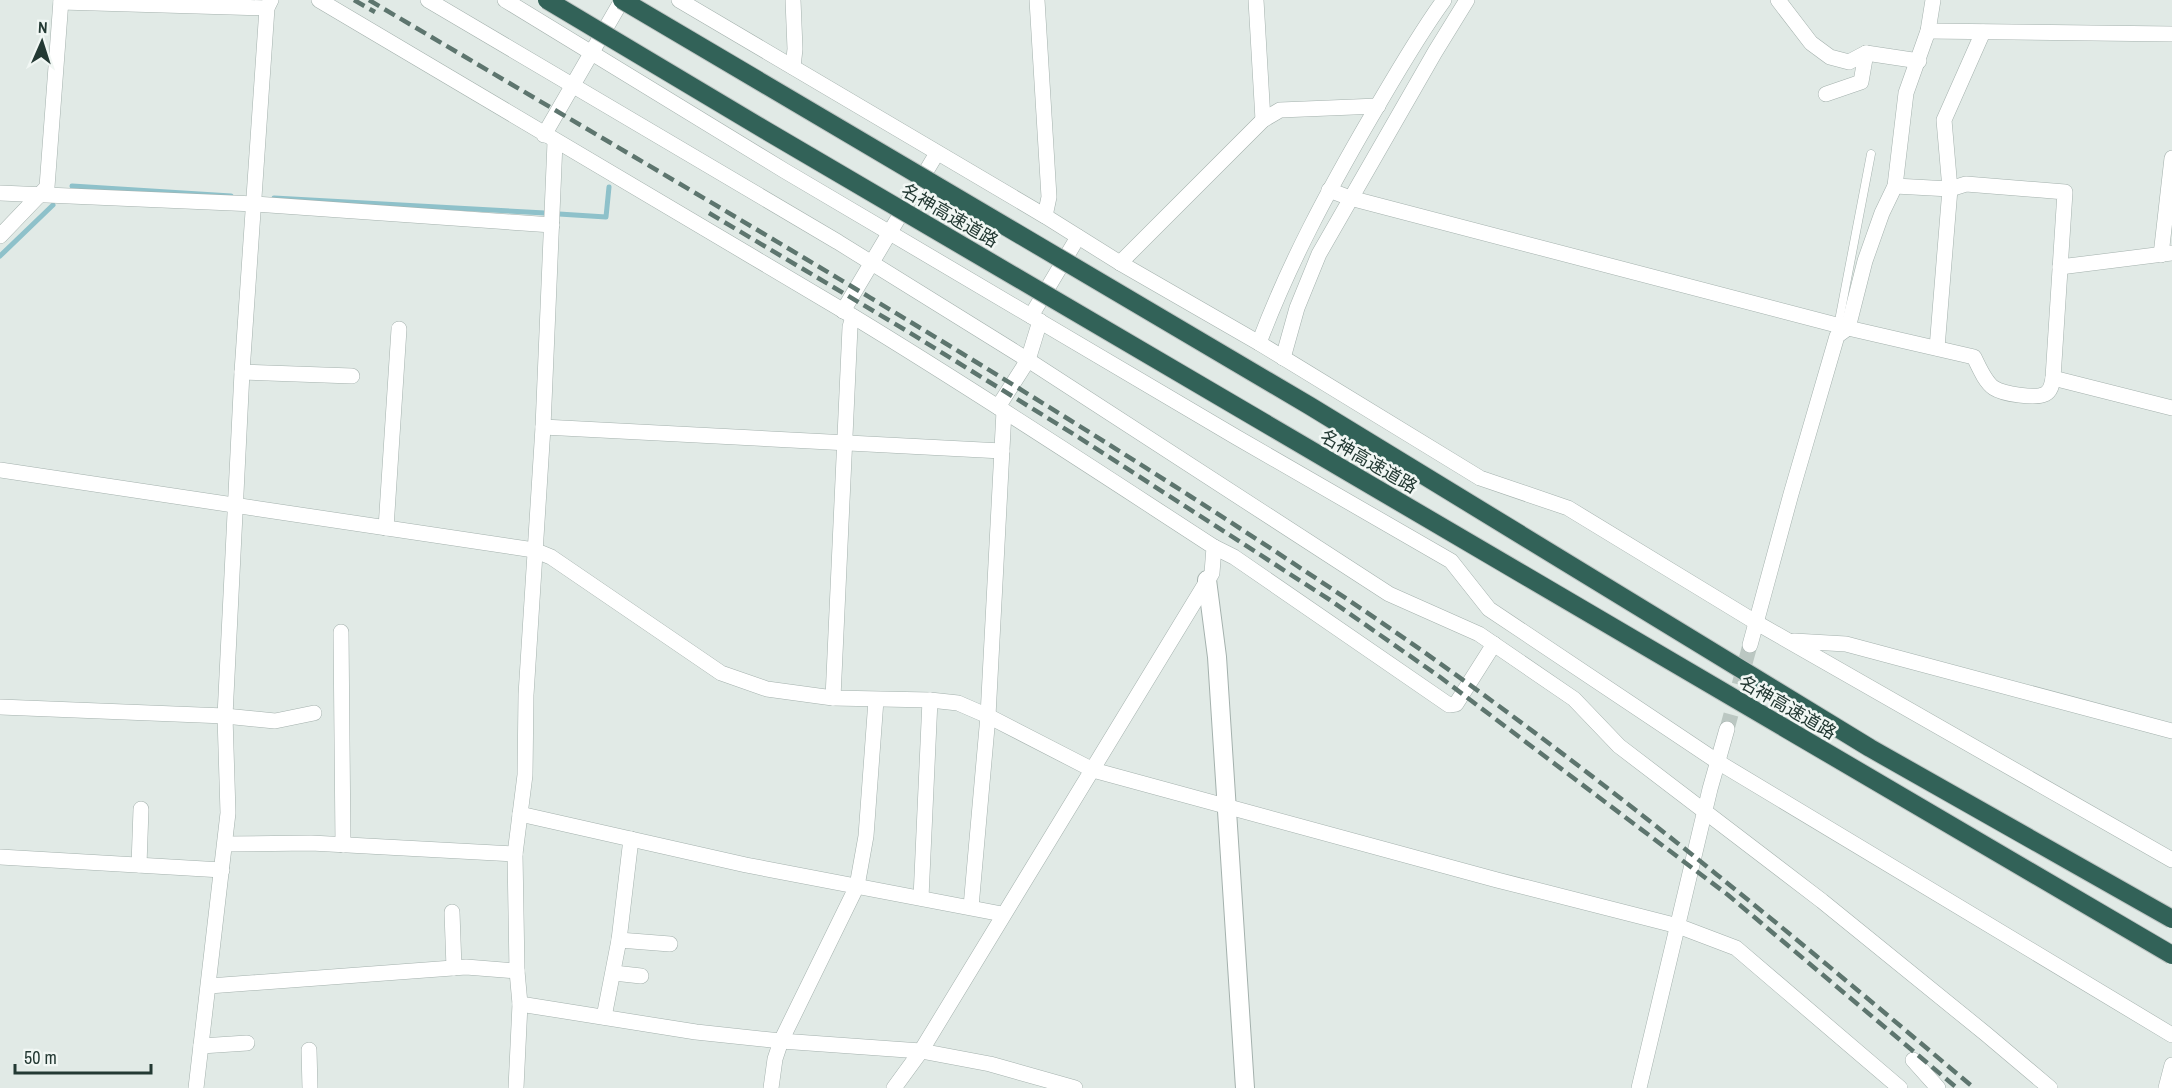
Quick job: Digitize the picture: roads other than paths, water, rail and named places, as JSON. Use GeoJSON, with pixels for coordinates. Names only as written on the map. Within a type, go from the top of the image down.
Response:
{"type":"FeatureCollection","features":[{"type":"Feature","properties":{"kind":"highway","name":"名神高速道路"},"geometry":{"type":"LineString","coordinates":[[547,0],[2172,955]]}},
{"type":"Feature","properties":{"kind":"highway","name":"名神高速道路"},"geometry":{"type":"LineString","coordinates":[[622,0],[1310,406],[1870,748],[2172,919]]}},
{"type":"Feature","properties":{"kind":"street"},"geometry":{"type":"LineString","coordinates":[[319,0],[848,314],[1001,409],[1214,547],[1234,557],[1449,705],[1456,705],[1494,644]]}},
{"type":"Feature","properties":{"kind":"street"},"geometry":{"type":"LineString","coordinates":[[428,0],[872,263],[1028,360],[1389,594],[1479,634],[1494,644],[1574,699],[1619,746],[1822,901],[2050,1088]]}},
{"type":"Feature","properties":{"kind":"street"},"geometry":{"type":"LineString","coordinates":[[505,0],[785,171],[1451,561],[1489,609],[1718,762],[2172,1035]]}},
{"type":"Feature","properties":{"kind":"street"},"geometry":{"type":"LineString","coordinates":[[516,1088],[520,1005],[517,970],[515,854],[525,775],[526,695],[543,427],[552,225],[550,139],[572,85],[622,0]]}},
{"type":"Feature","properties":{"kind":"street"},"geometry":{"type":"LineString","coordinates":[[679,0],[1045,216],[1120,263],[1259,343],[1480,478],[1568,507],[1757,623],[2172,860]]}},
{"type":"Feature","properties":{"kind":"street"},"geometry":{"type":"LineString","coordinates":[[793,0],[795,50],[793,67]]}},
{"type":"Feature","properties":{"kind":"street"},"geometry":{"type":"LineString","coordinates":[[1037,0],[1049,197],[1045,216]]}},
{"type":"Feature","properties":{"kind":"street"},"geometry":{"type":"LineString","coordinates":[[1257,0],[1263,120]]}},
{"type":"Feature","properties":{"kind":"street"},"geometry":{"type":"LineString","coordinates":[[1259,343],[1278,292],[1329,190],[1443,0]]}},
{"type":"Feature","properties":{"kind":"street"},"geometry":{"type":"LineString","coordinates":[[1283,358],[1297,308],[1319,254],[1467,0]]}},
{"type":"Feature","properties":{"kind":"street"},"geometry":{"type":"LineString","coordinates":[[1778,0],[1811,43],[1830,57],[1849,62],[1866,53],[1919,61]]}},
{"type":"Feature","properties":{"kind":"street"},"geometry":{"type":"LineString","coordinates":[[1750,645],[1837,336],[1843,327],[1882,213],[1895,186],[1906,93],[1928,31],[1933,0]]}},
{"type":"Feature","properties":{"kind":"street"},"geometry":{"type":"LineString","coordinates":[[0,236],[47,188],[61,1],[269,4],[242,372],[235,505],[225,716],[228,813],[196,1088]]}},
{"type":"Feature","properties":{"kind":"street"},"geometry":{"type":"LineString","coordinates":[[1928,31],[2172,34]]}},
{"type":"Feature","properties":{"kind":"street"},"geometry":{"type":"LineString","coordinates":[[1937,348],[1950,189],[1944,120],[1983,32]]}},
{"type":"Feature","properties":{"kind":"street"},"geometry":{"type":"LineString","coordinates":[[1826,94],[1861,82],[1866,53]]}},
{"type":"Feature","properties":{"kind":"street"},"geometry":{"type":"LineString","coordinates":[[1120,263],[1263,120],[1280,111],[1378,106]]}},
{"type":"Feature","properties":{"kind":"street"},"geometry":{"type":"LineString","coordinates":[[833,698],[846,444],[850,327],[848,314],[872,263],[937,153]]}},
{"type":"Feature","properties":{"kind":"street"},"geometry":{"type":"LineString","coordinates":[[2060,267],[2166,254],[2172,158]]}},
{"type":"Feature","properties":{"kind":"street"},"geometry":{"type":"LineString","coordinates":[[1329,190],[1350,198],[1843,327],[1974,357],[1994,388],[2036,396],[2047,394],[2053,378],[2065,192],[1966,184],[1950,189],[1895,186]]}},
{"type":"Feature","properties":{"kind":"street"},"geometry":{"type":"LineString","coordinates":[[0,193],[255,204],[552,225]]}},
{"type":"Feature","properties":{"kind":"street"},"geometry":{"type":"LineString","coordinates":[[970,907],[988,716],[1002,451],[1001,409],[1028,360],[1036,318],[1078,237]]}},
{"type":"Feature","properties":{"kind":"street"},"geometry":{"type":"LineString","coordinates":[[386,528],[399,329]]}},
{"type":"Feature","properties":{"kind":"street"},"geometry":{"type":"LineString","coordinates":[[242,372],[352,376]]}},
{"type":"Feature","properties":{"kind":"street"},"geometry":{"type":"LineString","coordinates":[[2053,378],[2172,408]]}},
{"type":"Feature","properties":{"kind":"street"},"geometry":{"type":"LineString","coordinates":[[543,427],[1002,451]]}},
{"type":"Feature","properties":{"kind":"street"},"geometry":{"type":"LineString","coordinates":[[0,470],[534,550],[551,557],[721,673],[767,689],[833,698],[930,700],[958,703],[1093,770],[1497,880],[1678,926],[1736,948],[1900,1088]]}},
{"type":"Feature","properties":{"kind":"street"},"geometry":{"type":"LineString","coordinates":[[894,1088],[921,1051],[1002,914],[1093,770],[1212,573],[1214,547]]}},
{"type":"Feature","properties":{"kind":"street"},"geometry":{"type":"LineString","coordinates":[[1207,580],[1217,657],[1245,1088]]}},
{"type":"Feature","properties":{"kind":"street"},"geometry":{"type":"LineString","coordinates":[[341,632],[343,845]]}},
{"type":"Feature","properties":{"kind":"street"},"geometry":{"type":"LineString","coordinates":[[1788,640],[1846,644],[2172,731]]}},
{"type":"Feature","properties":{"kind":"street"},"geometry":{"type":"LineString","coordinates":[[771,1088],[775,1059],[782,1041],[856,886],[866,836],[876,700]]}},
{"type":"Feature","properties":{"kind":"street"},"geometry":{"type":"LineString","coordinates":[[921,898],[930,700]]}},
{"type":"Feature","properties":{"kind":"street"},"geometry":{"type":"LineString","coordinates":[[0,707],[225,716],[275,721],[314,713]]}},
{"type":"Feature","properties":{"kind":"street"},"geometry":{"type":"LineString","coordinates":[[1639,1088],[1727,729]]}},
{"type":"Feature","properties":{"kind":"street"},"geometry":{"type":"LineString","coordinates":[[139,865],[141,809]]}},
{"type":"Feature","properties":{"kind":"street"},"geometry":{"type":"LineString","coordinates":[[520,814],[746,865],[1002,914]]}},
{"type":"Feature","properties":{"kind":"street"},"geometry":{"type":"LineString","coordinates":[[604,1017],[620,940],[631,839]]}},
{"type":"Feature","properties":{"kind":"street"},"geometry":{"type":"LineString","coordinates":[[225,844],[311,843],[515,854]]}},
{"type":"Feature","properties":{"kind":"street"},"geometry":{"type":"LineString","coordinates":[[0,857],[222,870]]}},
{"type":"Feature","properties":{"kind":"street"},"geometry":{"type":"LineString","coordinates":[[452,912],[454,968]]}},
{"type":"Feature","properties":{"kind":"street"},"geometry":{"type":"LineString","coordinates":[[620,940],[670,944]]}},
{"type":"Feature","properties":{"kind":"street"},"geometry":{"type":"LineString","coordinates":[[209,986],[454,968],[517,970]]}},
{"type":"Feature","properties":{"kind":"street"},"geometry":{"type":"LineString","coordinates":[[614,974],[640,976]]}},
{"type":"Feature","properties":{"kind":"street"},"geometry":{"type":"LineString","coordinates":[[520,1005],[696,1032],[921,1051],[990,1064],[1075,1088]]}},
{"type":"Feature","properties":{"kind":"street"},"geometry":{"type":"LineString","coordinates":[[201,1046],[247,1043]]}},
{"type":"Feature","properties":{"kind":"street"},"geometry":{"type":"LineString","coordinates":[[309,1050],[310,1088]]}},
{"type":"Feature","properties":{"kind":"street"},"geometry":{"type":"LineString","coordinates":[[1912,1059],[1938,1088]]}},
{"type":"Feature","properties":{"kind":"street"},"geometry":{"type":"LineString","coordinates":[[2166,1088],[2172,1065]]}},
{"type":"Feature","properties":{"kind":"lane"},"geometry":{"type":"LineString","coordinates":[[1843,327],[1871,154]]}},
{"type":"Feature","properties":{"kind":"waterway"},"geometry":{"type":"LineString","coordinates":[[72,186],[231,196]]}},
{"type":"Feature","properties":{"kind":"waterway"},"geometry":{"type":"LineString","coordinates":[[559,214],[606,217],[609,187]]}},
{"type":"Feature","properties":{"kind":"waterway"},"geometry":{"type":"LineString","coordinates":[[274,198],[545,213]]}},
{"type":"Feature","properties":{"kind":"waterway"},"geometry":{"type":"LineString","coordinates":[[0,256],[53,205]]}},
{"type":"Feature","properties":{"kind":"tunnel"},"geometry":{"type":"LineString","coordinates":[[1727,729],[1750,645]]}},
{"type":"Feature","properties":{"kind":"railway"},"geometry":{"type":"LineString","coordinates":[[354,0],[375,12]]}},
{"type":"Feature","properties":{"kind":"railway"},"geometry":{"type":"LineString","coordinates":[[369,0],[735,216],[977,363],[1217,513],[1335,591],[1501,707],[1662,830],[1974,1088]]}},
{"type":"Feature","properties":{"kind":"railway"},"geometry":{"type":"LineString","coordinates":[[709,213],[1075,435],[1330,600],[1440,677],[1728,895],[1957,1088]]}}]}
